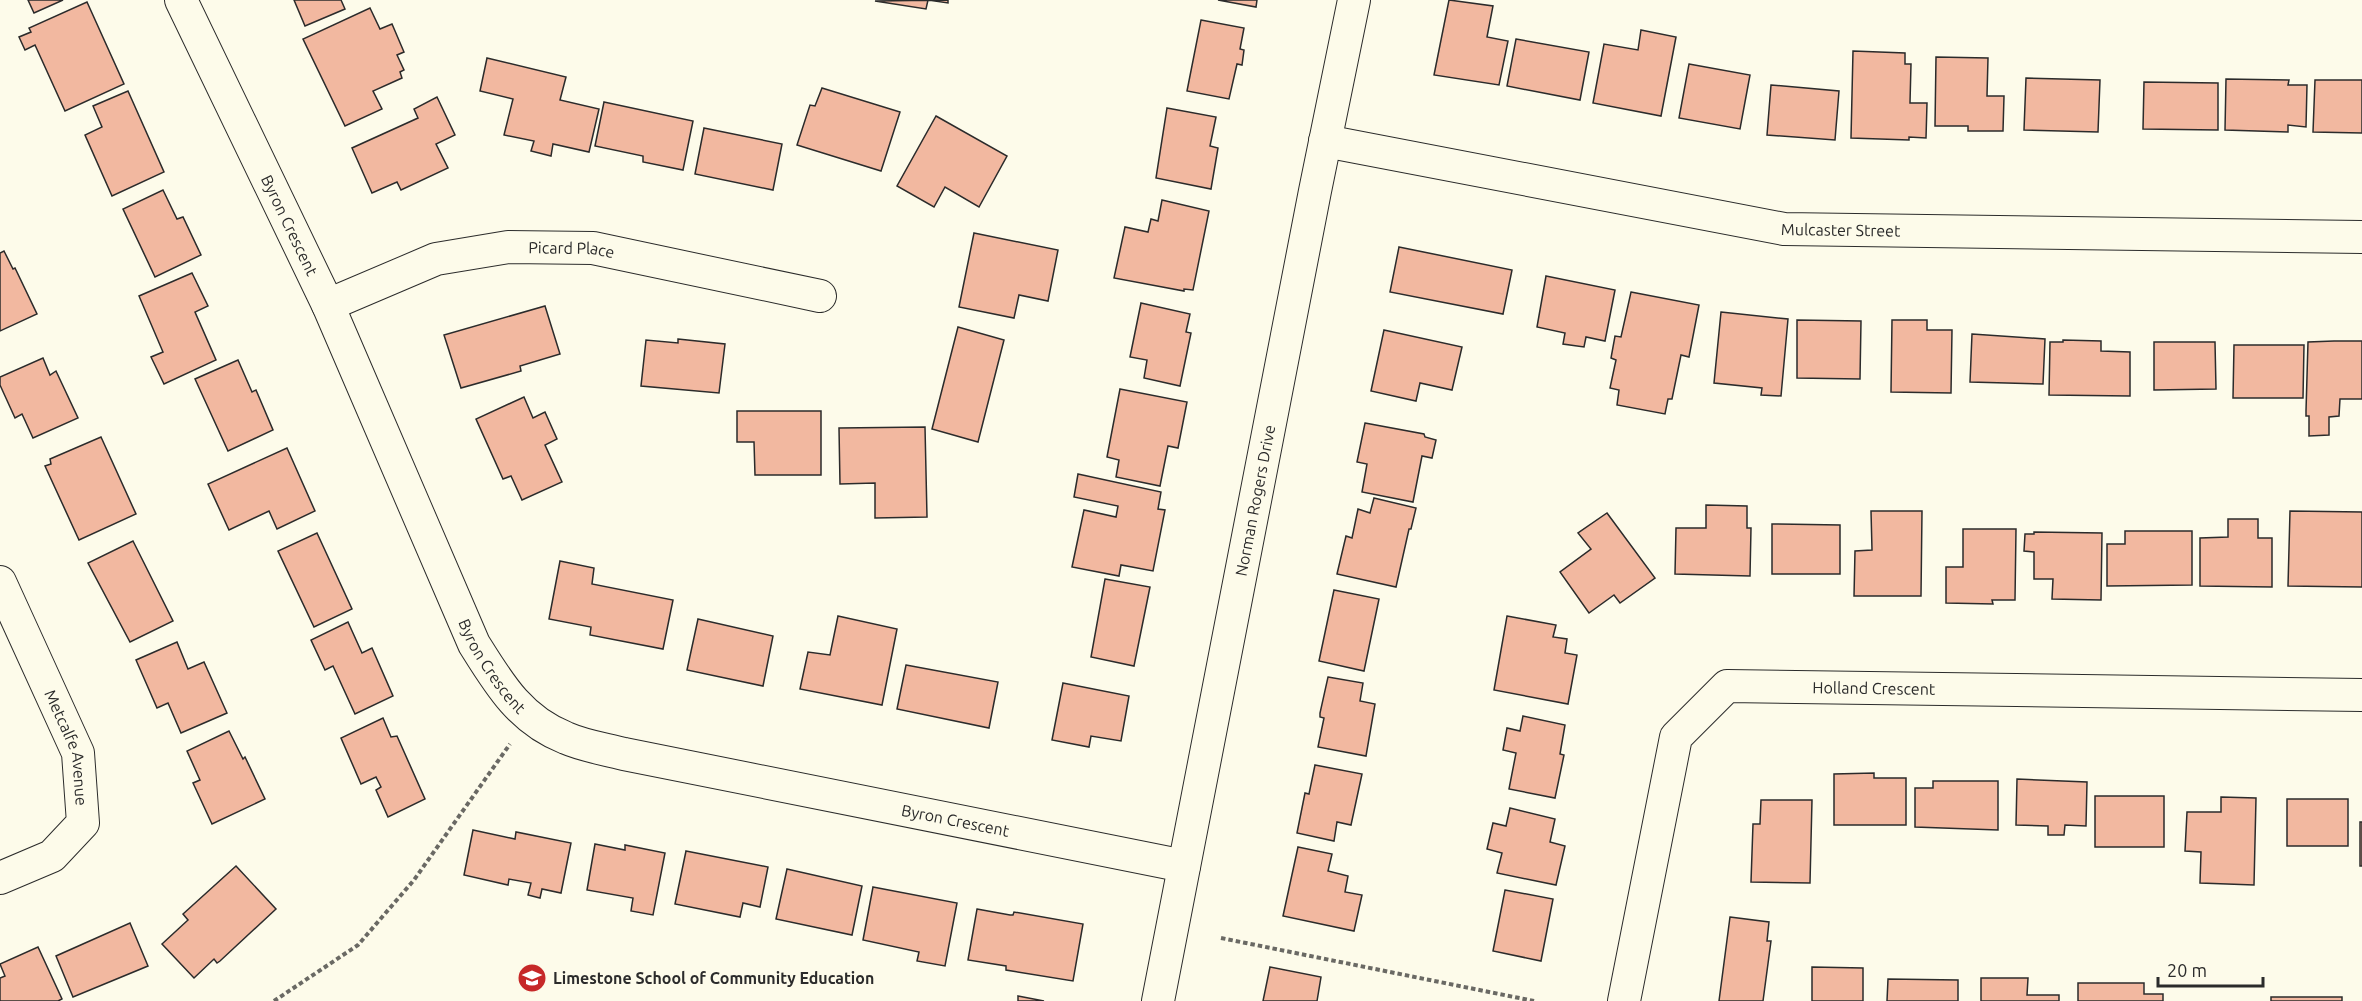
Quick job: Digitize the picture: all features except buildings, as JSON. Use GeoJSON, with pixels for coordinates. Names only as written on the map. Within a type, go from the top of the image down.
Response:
{"type":"FeatureCollection","features":[{"type":"Feature","properties":{"kind":"street","name":"Byron Crescent"},"geometry":{"type":"LineString","coordinates":[[181,0],[328,305],[474,644],[502,690],[529,717],[566,738],[624,754],[1184,866]]}},
{"type":"Feature","properties":{"kind":"street","name":"Norman Rogers Drive"},"geometry":{"type":"LineString","coordinates":[[1158,1001],[1354,0]]}},
{"type":"Feature","properties":{"kind":"street","name":"Mulcaster Street"},"geometry":{"type":"LineString","coordinates":[[1325,141],[1784,229],[2362,237]]}},
{"type":"Feature","properties":{"kind":"street","name":"Picard Place"},"geometry":{"type":"LineString","coordinates":[[328,305],[436,259],[508,247],[593,248],[820,296]]}},
{"type":"Feature","properties":{"kind":"street","name":"Metcalfe Avenue"},"geometry":{"type":"LineString","coordinates":[[0,582],[78,753],[83,823],[52,856],[0,878]]}},
{"type":"Feature","properties":{"kind":"street","name":"Holland Crescent"},"geometry":{"type":"LineString","coordinates":[[1624,1001],[1676,737],[1727,686],[2362,695]]}},
{"type":"Feature","properties":{"kind":"path"},"geometry":{"type":"LineString","coordinates":[[274,1001],[358,945],[414,880],[529,717]]}},
{"type":"Feature","properties":{"kind":"path"},"geometry":{"type":"LineString","coordinates":[[1221,938],[1534,1001]]}},
{"type":"Feature","properties":{"kind":"place","name":"Limestone School of Community Education"},"geometry":{"type":"Point","coordinates":[532,978]}}]}
